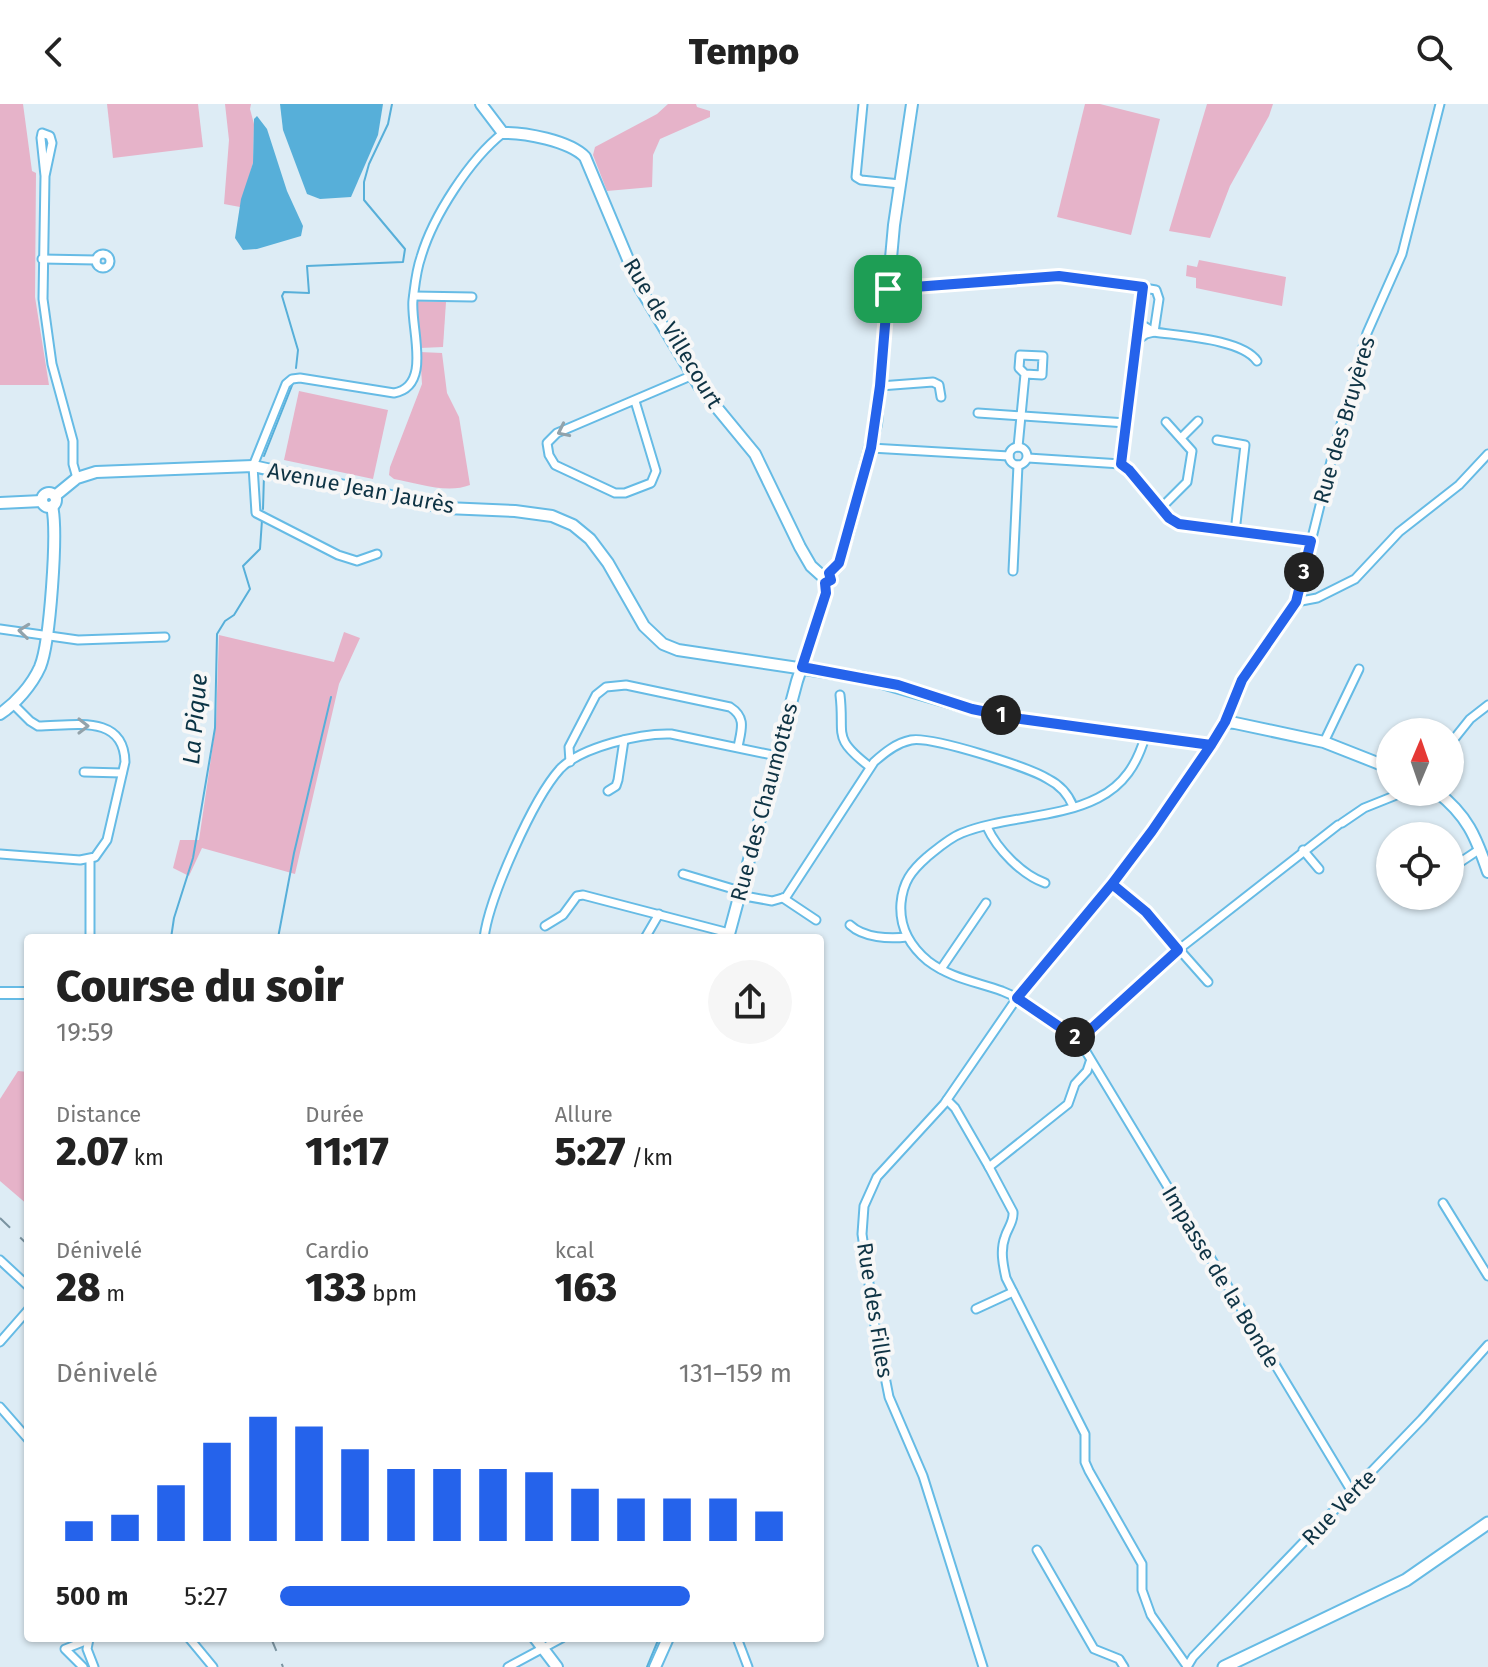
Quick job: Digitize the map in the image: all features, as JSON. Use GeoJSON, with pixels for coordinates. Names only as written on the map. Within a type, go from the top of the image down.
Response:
{"type":"FeatureCollection","features":[{"type":"Feature","properties":{"kind":"main road"},"geometry":{"type":"LineString","coordinates":[[1224,1667],[1406,1580],[1488,1523]]}},
{"type":"Feature","properties":{"kind":"street"},"geometry":{"type":"LineString","coordinates":[[377,554],[357,561],[338,555],[256,513],[253,466],[286,384],[292,379],[394,393],[402,392],[411,385],[417,364],[411,316],[421,257],[437,222],[472,166],[503,133],[481,104]]}},
{"type":"Feature","properties":{"kind":"street"},"geometry":{"type":"LineString","coordinates":[[863,104],[856,177],[900,184]]}},
{"type":"Feature","properties":{"kind":"street","name":"Rue des Chaumottes"},"geometry":{"type":"LineString","coordinates":[[729,934],[802,667],[826,593],[825,577],[839,563],[871,448],[900,184],[912,104]]}},
{"type":"Feature","properties":{"kind":"street","name":"Rue des Bruyères"},"geometry":{"type":"LineString","coordinates":[[1225,722],[1242,680],[1296,602],[1367,333],[1402,254],[1440,104]]}},
{"type":"Feature","properties":{"kind":"street"},"geometry":{"type":"LineString","coordinates":[[45,176],[52,143],[50,136],[42,133],[45,176],[43,299],[52,364],[73,441],[73,464],[77,478]]}},
{"type":"Feature","properties":{"kind":"street","name":"Rue de Villecourt"},"geometry":{"type":"LineString","coordinates":[[503,133],[561,143],[585,157],[632,272],[693,375],[755,454],[800,547],[811,566],[825,577]]}},
{"type":"Feature","properties":{"kind":"street"},"geometry":{"type":"LineString","coordinates":[[42,259],[96,260]]}},
{"type":"Feature","properties":{"kind":"street"},"geometry":{"type":"LineString","coordinates":[[888,289],[1059,276],[1143,287],[1159,293],[1154,332]]}},
{"type":"Feature","properties":{"kind":"street"},"geometry":{"type":"LineString","coordinates":[[1121,464],[1143,287]]}},
{"type":"Feature","properties":{"kind":"street"},"geometry":{"type":"LineString","coordinates":[[414,296],[472,297]]}},
{"type":"Feature","properties":{"kind":"street"},"geometry":{"type":"LineString","coordinates":[[1137,329],[1144,326],[1154,332],[1238,347],[1252,354],[1257,361]]}},
{"type":"Feature","properties":{"kind":"street"},"geometry":{"type":"LineString","coordinates":[[1136,341],[1154,332]]}},
{"type":"Feature","properties":{"kind":"street"},"geometry":{"type":"LineString","coordinates":[[1018,447],[1025,374]]}},
{"type":"Feature","properties":{"kind":"street"},"geometry":{"type":"LineString","coordinates":[[635,401],[656,471],[655,480],[625,493],[615,493],[555,465],[547,447],[550,438],[693,375]]}},
{"type":"Feature","properties":{"kind":"street"},"geometry":{"type":"LineString","coordinates":[[880,386],[933,382],[939,385],[941,397]]}},
{"type":"Feature","properties":{"kind":"street"},"geometry":{"type":"LineString","coordinates":[[978,413],[1126,423]]}},
{"type":"Feature","properties":{"kind":"street"},"geometry":{"type":"LineString","coordinates":[[1181,438],[1198,421]]}},
{"type":"Feature","properties":{"kind":"street"},"geometry":{"type":"LineString","coordinates":[[1161,508],[1187,482],[1192,451],[1166,422]]}},
{"type":"Feature","properties":{"kind":"street"},"geometry":{"type":"LineString","coordinates":[[1217,440],[1245,445],[1235,532]]}},
{"type":"Feature","properties":{"kind":"street"},"geometry":{"type":"LineString","coordinates":[[1018,447],[1024,449],[1028,458],[1018,465],[1011,462],[1009,456],[1011,450],[1018,447]]}},
{"type":"Feature","properties":{"kind":"street"},"geometry":{"type":"LineString","coordinates":[[871,448],[1009,456]]}},
{"type":"Feature","properties":{"kind":"street"},"geometry":{"type":"LineString","coordinates":[[1296,602],[1317,598],[1355,579],[1399,532],[1459,485],[1488,454]]}},
{"type":"Feature","properties":{"kind":"street"},"geometry":{"type":"LineString","coordinates":[[1028,458],[1121,464],[1173,521],[1185,526],[1311,541]]}},
{"type":"Feature","properties":{"kind":"street"},"geometry":{"type":"LineString","coordinates":[[1013,571],[1018,465]]}},
{"type":"Feature","properties":{"kind":"street","name":"Avenue Jean Jaurès"},"geometry":{"type":"LineString","coordinates":[[50,501],[77,478],[96,472],[253,466],[446,508],[552,516],[573,525],[590,539],[608,563],[636,614],[663,644],[700,655],[802,667],[898,685],[972,709],[1211,745]]}},
{"type":"Feature","properties":{"kind":"street"},"geometry":{"type":"LineString","coordinates":[[0,503],[50,501],[48,634],[39,668],[14,705],[0,714]]}},
{"type":"Feature","properties":{"kind":"street"},"geometry":{"type":"LineString","coordinates":[[0,629],[78,640],[165,637]]}},
{"type":"Feature","properties":{"kind":"street"},"geometry":{"type":"LineString","coordinates":[[1324,742],[1359,669]]}},
{"type":"Feature","properties":{"kind":"street"},"geometry":{"type":"LineString","coordinates":[[570,762],[569,747],[596,695],[613,685],[626,685],[730,707],[741,716],[743,723],[738,747]]}},
{"type":"Feature","properties":{"kind":"street"},"geometry":{"type":"LineString","coordinates":[[840,695],[840,735],[852,752],[870,767]]}},
{"type":"Feature","properties":{"kind":"street"},"geometry":{"type":"LineString","coordinates":[[0,854],[90,860],[100,852],[107,840],[125,752],[114,732],[99,726],[38,726],[14,705]]}},
{"type":"Feature","properties":{"kind":"street"},"geometry":{"type":"LineString","coordinates":[[1464,726],[1488,705]]}},
{"type":"Feature","properties":{"kind":"street"},"geometry":{"type":"LineString","coordinates":[[1225,722],[1324,742],[1376,762]]}},
{"type":"Feature","properties":{"kind":"street","name":"Rue des Filles"},"geometry":{"type":"LineString","coordinates":[[983,1667],[923,1476],[889,1397],[862,1234],[864,1206],[877,1177],[947,1100],[1017,998],[1152,831],[1225,722]]}},
{"type":"Feature","properties":{"kind":"street"},"geometry":{"type":"LineString","coordinates":[[485,934],[489,909],[519,840],[541,798],[561,768],[570,762],[639,735],[671,734],[777,756]]}},
{"type":"Feature","properties":{"kind":"street"},"geometry":{"type":"LineString","coordinates":[[1145,737],[1135,765],[1126,777],[1102,796],[962,833],[912,870],[906,880],[900,911],[907,937],[915,948],[941,969],[1017,998],[1079,1040],[1178,950],[1303,850],[1364,808],[1376,803]]}},
{"type":"Feature","properties":{"kind":"street"},"geometry":{"type":"LineString","coordinates":[[608,791],[616,786],[618,780],[624,740]]}},
{"type":"Feature","properties":{"kind":"street"},"geometry":{"type":"LineString","coordinates":[[683,874],[772,901],[783,898],[870,767],[883,753],[911,740],[929,740],[1043,776],[1065,792],[1073,806]]}},
{"type":"Feature","properties":{"kind":"street"},"geometry":{"type":"LineString","coordinates":[[84,772],[122,773]]}},
{"type":"Feature","properties":{"kind":"street"},"geometry":{"type":"LineString","coordinates":[[1456,806],[1480,849],[1488,872]]}},
{"type":"Feature","properties":{"kind":"street"},"geometry":{"type":"LineString","coordinates":[[987,827],[991,837],[1003,850],[1030,875],[1045,883]]}},
{"type":"Feature","properties":{"kind":"street"},"geometry":{"type":"LineString","coordinates":[[1464,860],[1480,849]]}},
{"type":"Feature","properties":{"kind":"street"},"geometry":{"type":"LineString","coordinates":[[1303,850],[1319,869]]}},
{"type":"Feature","properties":{"kind":"street"},"geometry":{"type":"LineString","coordinates":[[90,860],[90,934]]}},
{"type":"Feature","properties":{"kind":"street"},"geometry":{"type":"LineString","coordinates":[[1112,884],[1146,912],[1208,982]]}},
{"type":"Feature","properties":{"kind":"street"},"geometry":{"type":"LineString","coordinates":[[545,926],[563,915],[579,895],[659,914],[722,934]]}},
{"type":"Feature","properties":{"kind":"street"},"geometry":{"type":"LineString","coordinates":[[783,898],[816,920]]}},
{"type":"Feature","properties":{"kind":"street"},"geometry":{"type":"LineString","coordinates":[[941,969],[986,903]]}},
{"type":"Feature","properties":{"kind":"street"},"geometry":{"type":"LineString","coordinates":[[647,934],[659,914]]}},
{"type":"Feature","properties":{"kind":"street"},"geometry":{"type":"LineString","coordinates":[[850,925],[870,935],[907,937]]}},
{"type":"Feature","properties":{"kind":"street"},"geometry":{"type":"LineString","coordinates":[[0,993],[24,993]]}},
{"type":"Feature","properties":{"kind":"street","name":"Impasse de la Bonde"},"geometry":{"type":"LineString","coordinates":[[1079,1040],[1352,1492]]}},
{"type":"Feature","properties":{"kind":"street"},"geometry":{"type":"LineString","coordinates":[[989,1167],[1068,1104],[1075,1084],[1087,1071],[1090,1062]]}},
{"type":"Feature","properties":{"kind":"street"},"geometry":{"type":"LineString","coordinates":[[947,1100],[955,1108],[1013,1212],[1002,1252],[1006,1278],[1085,1434],[1085,1462],[1089,1471],[1142,1564],[1142,1590],[1151,1615],[1187,1667]]}},
{"type":"Feature","properties":{"kind":"street"},"geometry":{"type":"LineString","coordinates":[[1443,1203],[1488,1276]]}},
{"type":"Feature","properties":{"kind":"street"},"geometry":{"type":"LineString","coordinates":[[0,1260],[24,1282]]}},
{"type":"Feature","properties":{"kind":"street"},"geometry":{"type":"LineString","coordinates":[[976,1309],[1013,1292]]}},
{"type":"Feature","properties":{"kind":"street"},"geometry":{"type":"LineString","coordinates":[[0,1342],[24,1315]]}},
{"type":"Feature","properties":{"kind":"street","name":"Rue Verte"},"geometry":{"type":"LineString","coordinates":[[1187,1667],[1193,1657],[1422,1419],[1488,1345]]}},
{"type":"Feature","properties":{"kind":"street"},"geometry":{"type":"LineString","coordinates":[[0,1407],[24,1434]]}},
{"type":"Feature","properties":{"kind":"street"},"geometry":{"type":"LineString","coordinates":[[1037,1550],[1094,1649],[1119,1659],[1124,1667]]}},
{"type":"Feature","properties":{"kind":"street"},"geometry":{"type":"LineString","coordinates":[[81,1642],[65,1649],[83,1667]]}},
{"type":"Feature","properties":{"kind":"street"},"geometry":{"type":"LineString","coordinates":[[88,1642],[94,1667]]}},
{"type":"Feature","properties":{"kind":"street"},"geometry":{"type":"LineString","coordinates":[[192,1642],[213,1667]]}},
{"type":"Feature","properties":{"kind":"street"},"geometry":{"type":"LineString","coordinates":[[538,1642],[557,1667]]}},
{"type":"Feature","properties":{"kind":"street"},"geometry":{"type":"LineString","coordinates":[[508,1667],[555,1642]]}},
{"type":"Feature","properties":{"kind":"street"},"geometry":{"type":"LineString","coordinates":[[655,1667],[666,1642]]}},
{"type":"Feature","properties":{"kind":"street"},"geometry":{"type":"LineString","coordinates":[[739,1642],[748,1667]]}},
{"type":"Feature","properties":{"kind":"shaded area"},"geometry":{"type":"Polygon","coordinates":[[[0,104],[23,104],[32,171],[36,173],[35,297],[49,385],[0,385],[0,104]]]}},
{"type":"Feature","properties":{"kind":"shaded area"},"geometry":{"type":"Polygon","coordinates":[[[107,104],[198,104],[203,147],[113,158],[107,104]]]}},
{"type":"Feature","properties":{"kind":"shaded area"},"geometry":{"type":"Polygon","coordinates":[[[225,104],[251,104],[254,124],[253,163],[240,207],[224,204],[229,140],[225,104]]]}},
{"type":"Feature","properties":{"kind":"shaded area"},"geometry":{"type":"Polygon","coordinates":[[[668,104],[696,104],[710,111],[710,117],[660,139],[653,155],[652,187],[607,191],[593,155],[595,147],[657,114],[668,104]]]}},
{"type":"Feature","properties":{"kind":"shaded area"},"geometry":{"type":"Polygon","coordinates":[[[1085,104],[1100,104],[1160,119],[1131,235],[1057,217],[1085,104]]]}},
{"type":"Feature","properties":{"kind":"shaded area"},"geometry":{"type":"Polygon","coordinates":[[[1207,104],[1273,104],[1230,186],[1210,238],[1169,231],[1207,104]]]}},
{"type":"Feature","properties":{"kind":"shaded area"},"geometry":{"type":"Polygon","coordinates":[[[1199,260],[1286,277],[1282,306],[1196,288],[1196,278],[1186,276],[1187,265],[1197,267],[1199,260]]]}},
{"type":"Feature","properties":{"kind":"shaded area"},"geometry":{"type":"Polygon","coordinates":[[[416,301],[446,302],[443,347],[420,348],[416,301]]]}},
{"type":"Feature","properties":{"kind":"shaded area"},"geometry":{"type":"Polygon","coordinates":[[[420,352],[442,353],[447,393],[459,417],[470,485],[442,488],[394,479],[389,475],[422,384],[420,352]]]}},
{"type":"Feature","properties":{"kind":"shaded area"},"geometry":{"type":"Polygon","coordinates":[[[299,391],[388,410],[373,479],[284,460],[299,391]]]}},
{"type":"Feature","properties":{"kind":"shaded area"},"geometry":{"type":"Polygon","coordinates":[[[344,632],[360,638],[339,684],[295,874],[202,848],[189,876],[173,868],[180,840],[199,840],[216,724],[219,635],[334,662],[344,632]]]}},
{"type":"Feature","properties":{"kind":"shaded area"},"geometry":{"type":"Polygon","coordinates":[[[18,1071],[24,1072],[24,1202],[0,1181],[0,1099],[18,1071]]]}},
{"type":"Feature","properties":{"kind":"water"},"geometry":{"type":"Polygon","coordinates":[[[280,104],[383,104],[378,135],[351,197],[320,199],[307,194],[283,130],[280,104]]]}},
{"type":"Feature","properties":{"kind":"water"},"geometry":{"type":"Polygon","coordinates":[[[257,116],[267,129],[287,191],[303,226],[301,236],[243,250],[235,238],[241,199],[253,163],[254,119],[257,116]]]}},
{"type":"Feature","properties":{"kind":"waterway","name":"La Pique"},"geometry":{"type":"LineString","coordinates":[[296,368],[298,350],[282,296],[284,292],[309,293],[307,266],[403,262],[405,249],[364,200],[364,182],[369,164],[388,124],[392,104]]}},
{"type":"Feature","properties":{"kind":"waterway","name":"La Pique"},"geometry":{"type":"LineString","coordinates":[[264,456],[293,383]]}},
{"type":"Feature","properties":{"kind":"waterway","name":"La Pique"},"geometry":{"type":"LineString","coordinates":[[263,509],[264,475]]}},
{"type":"Feature","properties":{"kind":"waterway","name":"La Pique"},"geometry":{"type":"LineString","coordinates":[[172,934],[193,858],[215,728],[217,634],[225,621],[234,615],[250,589],[243,566],[260,549],[262,520]]}},
{"type":"Feature","properties":{"kind":"waterway"},"geometry":{"type":"LineString","coordinates":[[279,934],[294,853],[331,697]]}},
{"type":"Feature","properties":{"kind":"waterway","name":"La Pique"},"geometry":{"type":"LineString","coordinates":[[647,1667],[657,1642]]}},
{"type":"Feature","properties":{"kind":"railway"},"geometry":{"type":"LineString","coordinates":[[0,1218],[24,1241]]}},
{"type":"Feature","properties":{"kind":"railway"},"geometry":{"type":"LineString","coordinates":[[273,1642],[283,1667]]}},
{"type":"Feature","properties":{"kind":"route"},"geometry":{"type":"LineString","coordinates":[[888,289],[876,424],[871,448],[839,563],[829,573],[829,583],[825,583],[826,593],[802,667],[898,685],[972,709],[1021,719],[1211,745],[1112,884],[1017,998],[1079,1040],[1178,950],[1146,912],[1112,884],[1152,831],[1211,745],[1225,722],[1242,680],[1296,602],[1311,541],[1179,524],[1169,518],[1121,464],[1143,287],[1059,276],[888,289]]}}]}
